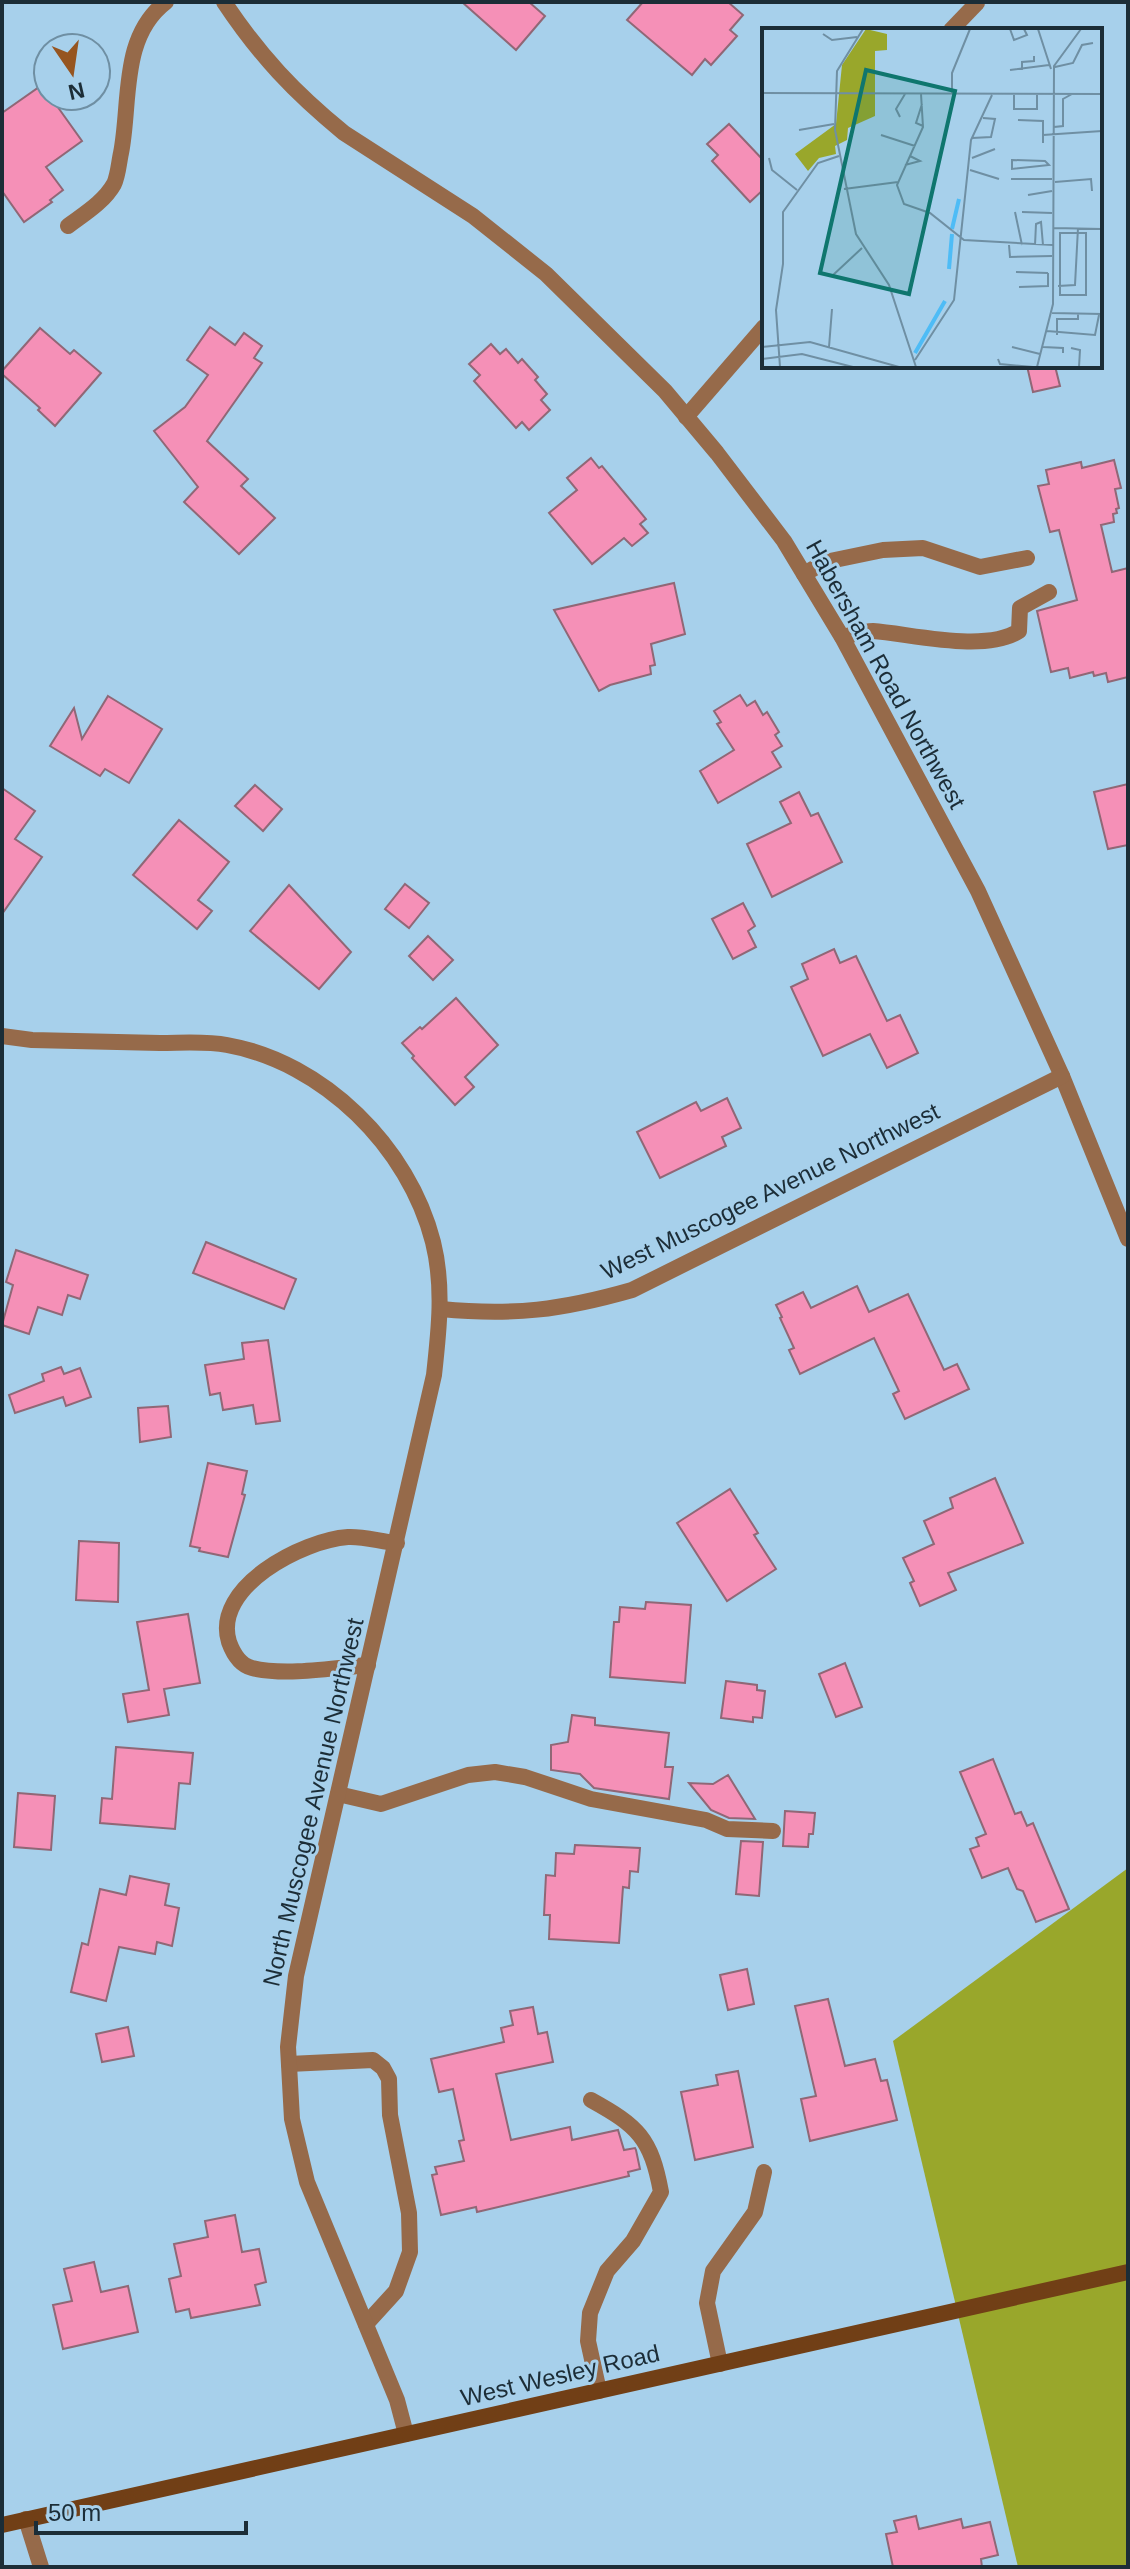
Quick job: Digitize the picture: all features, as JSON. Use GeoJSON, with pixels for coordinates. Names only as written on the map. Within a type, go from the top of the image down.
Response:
{"type":"FeatureCollection","features":[{"type":"Feature","properties":{"kind":"street"},"geometry":{"type":"LineString","coordinates":[[68,226],[96,205],[115,183],[130,68],[140,32],[153,12],[166,2]]}},
{"type":"Feature","properties":{"kind":"street","name":"Habersham Road Northwest"},"geometry":{"type":"LineString","coordinates":[[224,2],[257,50],[288,85],[344,133],[473,216],[546,274],[665,391],[784,541],[842,637],[978,891],[1062,1076],[1128,1239]]}},
{"type":"Feature","properties":{"kind":"street"},"geometry":{"type":"LineString","coordinates":[[953,28],[977,3]]}},
{"type":"Feature","properties":{"kind":"street"},"geometry":{"type":"LineString","coordinates":[[686,417],[762,329]]}},
{"type":"Feature","properties":{"kind":"street"},"geometry":{"type":"LineString","coordinates":[[804,574],[825,562],[883,550],[923,548],[980,567],[1027,558]]}},
{"type":"Feature","properties":{"kind":"street"},"geometry":{"type":"LineString","coordinates":[[842,637],[869,631],[934,640],[1006,639],[1019,631],[1020,608],[1049,592]]}},
{"type":"Feature","properties":{"kind":"street","name":"North Muscogee Avenue Northwest"},"geometry":{"type":"LineString","coordinates":[[2,1036],[32,1040],[223,1044],[260,1052],[301,1070],[349,1107],[386,1148],[406,1177],[433,1240],[441,1309],[434,1375],[296,1976],[288,2047],[292,2119],[307,2182],[397,2400],[406,2434]]}},
{"type":"Feature","properties":{"kind":"street","name":"West Muscogee Avenue Northwest"},"geometry":{"type":"LineString","coordinates":[[441,1309],[486,1314],[537,1312],[582,1305],[632,1290],[1062,1076]]}},
{"type":"Feature","properties":{"kind":"street"},"geometry":{"type":"LineString","coordinates":[[368,1665],[282,1670],[250,1668],[235,1656],[226,1627],[233,1605],[244,1587],[278,1561],[313,1546],[349,1537],[397,1543]]}},
{"type":"Feature","properties":{"kind":"street"},"geometry":{"type":"LineString","coordinates":[[338,1794],[381,1804],[468,1775],[495,1772],[525,1777],[591,1799],[706,1820],[727,1829],[773,1831]]}},
{"type":"Feature","properties":{"kind":"street"},"geometry":{"type":"LineString","coordinates":[[289,2064],[373,2060],[383,2068],[389,2079],[390,2115],[409,2213],[410,2252],[396,2291],[366,2324]]}},
{"type":"Feature","properties":{"kind":"street"},"geometry":{"type":"LineString","coordinates":[[591,2100],[625,2119],[645,2142],[661,2192],[633,2241],[607,2271],[590,2313],[588,2341],[599,2391]]}},
{"type":"Feature","properties":{"kind":"street"},"geometry":{"type":"LineString","coordinates":[[720,2364],[707,2303],[713,2271],[755,2212],[764,2172]]}},
{"type":"Feature","properties":{"kind":"street","name":"West Wesley Road"},"geometry":{"type":"LineString","coordinates":[[2,2525],[1128,2272]]}},
{"type":"Feature","properties":{"kind":"street"},"geometry":{"type":"LineString","coordinates":[[26,2519],[41,2567]]}},
{"type":"Feature","properties":{"kind":"green space"},"geometry":{"type":"Polygon","coordinates":[[[1128,1868],[1128,2567],[1018,2567],[893,2041],[1128,1868]]]}},
{"type":"Feature","properties":{"kind":"building"},"geometry":{"type":"Polygon","coordinates":[[[462,2],[529,2],[545,16],[516,50],[462,2]]]}},
{"type":"Feature","properties":{"kind":"building"},"geometry":{"type":"Polygon","coordinates":[[[643,2],[728,2],[743,15],[730,30],[737,36],[711,65],[705,59],[692,75],[627,20],[643,2]]]}},
{"type":"Feature","properties":{"kind":"building"},"geometry":{"type":"Polygon","coordinates":[[[32,92],[32,112],[61,112],[82,141],[46,167],[63,190],[24,222],[2,191],[2,113],[32,92]]]}},
{"type":"Feature","properties":{"kind":"building"},"geometry":{"type":"Polygon","coordinates":[[[729,124],[762,159],[762,191],[750,202],[712,161],[718,155],[707,144],[729,124]]]}},
{"type":"Feature","properties":{"kind":"building"},"geometry":{"type":"Polygon","coordinates":[[[210,327],[235,345],[244,333],[262,346],[254,358],[262,363],[207,441],[248,479],[241,486],[275,518],[239,554],[184,502],[198,487],[154,431],[185,407],[208,375],[187,360],[210,327]]]}},
{"type":"Feature","properties":{"kind":"building"},"geometry":{"type":"Polygon","coordinates":[[[40,328],[70,354],[74,350],[101,373],[55,426],[2,374],[40,328]]]}},
{"type":"Feature","properties":{"kind":"building"},"geometry":{"type":"Polygon","coordinates":[[[491,344],[500,354],[506,349],[518,363],[522,359],[538,377],[535,380],[547,394],[541,400],[550,410],[529,430],[522,422],[516,428],[474,381],[480,375],[469,364],[491,344]]]}},
{"type":"Feature","properties":{"kind":"building"},"geometry":{"type":"Polygon","coordinates":[[[1027,368],[1056,368],[1060,386],[1033,392],[1027,368]]]}},
{"type":"Feature","properties":{"kind":"building"},"geometry":{"type":"Polygon","coordinates":[[[591,458],[599,468],[602,466],[646,519],[640,524],[648,533],[632,546],[624,538],[592,564],[549,513],[577,490],[567,478],[591,458]]]}},
{"type":"Feature","properties":{"kind":"building"},"geometry":{"type":"Polygon","coordinates":[[[1114,460],[1121,488],[1115,489],[1119,508],[1113,514],[1114,522],[1101,525],[1112,572],[1128,568],[1128,677],[1108,682],[1106,673],[1094,676],[1093,672],[1070,678],[1068,668],[1051,672],[1037,611],[1077,600],[1059,530],[1050,532],[1038,486],[1049,484],[1046,470],[1081,462],[1082,468],[1114,460]]]}},
{"type":"Feature","properties":{"kind":"building"},"geometry":{"type":"Polygon","coordinates":[[[674,583],[685,634],[651,644],[655,665],[650,666],[651,674],[599,691],[554,610],[674,583]]]}},
{"type":"Feature","properties":{"kind":"building"},"geometry":{"type":"Polygon","coordinates":[[[740,695],[747,706],[755,701],[763,715],[767,712],[779,732],[775,735],[782,746],[772,752],[781,767],[718,803],[700,771],[734,750],[717,724],[721,722],[714,711],[740,695]]]}},
{"type":"Feature","properties":{"kind":"building"},"geometry":{"type":"Polygon","coordinates":[[[108,696],[162,729],[129,783],[105,769],[100,776],[50,746],[74,708],[82,739],[108,696]]]}},
{"type":"Feature","properties":{"kind":"building"},"geometry":{"type":"Polygon","coordinates":[[[1128,784],[1128,845],[1108,849],[1094,792],[1128,784]]]}},
{"type":"Feature","properties":{"kind":"building"},"geometry":{"type":"Polygon","coordinates":[[[255,785],[282,809],[263,831],[235,806],[255,785]]]}},
{"type":"Feature","properties":{"kind":"building"},"geometry":{"type":"Polygon","coordinates":[[[2,788],[35,811],[15,839],[42,857],[2,914],[2,788]]]}},
{"type":"Feature","properties":{"kind":"building"},"geometry":{"type":"Polygon","coordinates":[[[799,792],[811,816],[818,813],[842,862],[772,897],[747,844],[791,823],[780,802],[799,792]]]}},
{"type":"Feature","properties":{"kind":"building"},"geometry":{"type":"Polygon","coordinates":[[[179,820],[229,862],[198,900],[212,911],[197,929],[133,875],[179,820]]]}},
{"type":"Feature","properties":{"kind":"building"},"geometry":{"type":"Polygon","coordinates":[[[405,884],[429,903],[409,928],[385,909],[405,884]]]}},
{"type":"Feature","properties":{"kind":"building"},"geometry":{"type":"Polygon","coordinates":[[[289,885],[351,952],[319,989],[250,931],[289,885]]]}},
{"type":"Feature","properties":{"kind":"building"},"geometry":{"type":"Polygon","coordinates":[[[743,903],[755,926],[748,931],[756,947],[733,959],[712,919],[743,903]]]}},
{"type":"Feature","properties":{"kind":"building"},"geometry":{"type":"Polygon","coordinates":[[[428,936],[453,960],[433,980],[409,956],[428,936]]]}},
{"type":"Feature","properties":{"kind":"building"},"geometry":{"type":"Polygon","coordinates":[[[834,949],[840,963],[856,956],[887,1021],[900,1015],[918,1053],[887,1068],[870,1034],[823,1056],[791,987],[808,979],[802,964],[834,949]]]}},
{"type":"Feature","properties":{"kind":"building"},"geometry":{"type":"Polygon","coordinates":[[[456,998],[498,1045],[465,1077],[474,1087],[455,1105],[402,1043],[456,998]]]}},
{"type":"Feature","properties":{"kind":"building"},"geometry":{"type":"Polygon","coordinates":[[[727,1098],[741,1128],[722,1137],[726,1146],[660,1178],[637,1132],[696,1102],[701,1111],[727,1098]]]}},
{"type":"Feature","properties":{"kind":"building"},"geometry":{"type":"Polygon","coordinates":[[[206,1242],[296,1279],[284,1309],[193,1273],[206,1242]]]}},
{"type":"Feature","properties":{"kind":"building"},"geometry":{"type":"Polygon","coordinates":[[[16,1250],[88,1275],[80,1299],[68,1295],[62,1315],[38,1307],[29,1334],[2,1325],[13,1285],[6,1282],[16,1250]]]}},
{"type":"Feature","properties":{"kind":"building"},"geometry":{"type":"Polygon","coordinates":[[[857,1286],[869,1312],[908,1294],[944,1370],[957,1364],[969,1389],[905,1419],[893,1394],[899,1391],[874,1338],[800,1374],[789,1350],[794,1348],[776,1305],[803,1292],[811,1308],[857,1286]]]}},
{"type":"Feature","properties":{"kind":"building"},"geometry":{"type":"Polygon","coordinates":[[[268,1340],[280,1421],[256,1424],[253,1405],[223,1410],[220,1393],[210,1395],[205,1365],[244,1359],[242,1343],[268,1340]]]}},
{"type":"Feature","properties":{"kind":"building"},"geometry":{"type":"Polygon","coordinates":[[[61,1367],[64,1374],[80,1368],[91,1397],[66,1406],[63,1397],[15,1413],[9,1395],[44,1381],[42,1374],[61,1367]]]}},
{"type":"Feature","properties":{"kind":"building"},"geometry":{"type":"Polygon","coordinates":[[[168,1406],[171,1437],[140,1442],[138,1408],[168,1406]]]}},
{"type":"Feature","properties":{"kind":"building"},"geometry":{"type":"Polygon","coordinates":[[[208,1463],[247,1471],[242,1494],[245,1495],[228,1557],[190,1546],[208,1463]]]}},
{"type":"Feature","properties":{"kind":"building"},"geometry":{"type":"Polygon","coordinates":[[[995,1478],[1023,1543],[948,1573],[956,1590],[920,1606],[910,1583],[914,1581],[903,1558],[934,1544],[924,1521],[953,1508],[950,1498],[995,1478]]]}},
{"type":"Feature","properties":{"kind":"building"},"geometry":{"type":"Polygon","coordinates":[[[730,1489],[776,1569],[727,1601],[677,1523],[730,1489]]]}},
{"type":"Feature","properties":{"kind":"building"},"geometry":{"type":"Polygon","coordinates":[[[79,1541],[119,1543],[118,1602],[76,1600],[79,1541]]]}},
{"type":"Feature","properties":{"kind":"building"},"geometry":{"type":"Polygon","coordinates":[[[646,1602],[691,1605],[685,1683],[610,1677],[614,1622],[619,1622],[620,1607],[645,1609],[646,1602]]]}},
{"type":"Feature","properties":{"kind":"building"},"geometry":{"type":"Polygon","coordinates":[[[188,1614],[200,1683],[164,1689],[169,1715],[128,1722],[123,1694],[149,1690],[137,1622],[188,1614]]]}},
{"type":"Feature","properties":{"kind":"building"},"geometry":{"type":"Polygon","coordinates":[[[845,1663],[862,1707],[836,1717],[819,1674],[845,1663]]]}},
{"type":"Feature","properties":{"kind":"building"},"geometry":{"type":"Polygon","coordinates":[[[726,1681],[757,1685],[757,1690],[765,1691],[762,1718],[753,1717],[753,1722],[721,1718],[726,1681]]]}},
{"type":"Feature","properties":{"kind":"building"},"geometry":{"type":"Polygon","coordinates":[[[572,1715],[595,1718],[595,1725],[669,1733],[665,1767],[673,1767],[669,1799],[594,1788],[580,1774],[551,1770],[551,1745],[568,1742],[572,1715]]]}},
{"type":"Feature","properties":{"kind":"building"},"geometry":{"type":"Polygon","coordinates":[[[116,1747],[193,1753],[190,1784],[179,1783],[175,1829],[100,1823],[102,1798],[112,1799],[116,1747]]]}},
{"type":"Feature","properties":{"kind":"building"},"geometry":{"type":"Polygon","coordinates":[[[993,1759],[1015,1814],[1021,1812],[1027,1826],[1033,1823],[1069,1909],[1036,1922],[1023,1891],[1017,1889],[1008,1868],[982,1878],[970,1849],[979,1846],[976,1838],[986,1834],[960,1772],[993,1759]]]}},
{"type":"Feature","properties":{"kind":"building"},"geometry":{"type":"Polygon","coordinates":[[[728,1775],[755,1819],[729,1818],[711,1810],[689,1783],[713,1784],[728,1775]]]}},
{"type":"Feature","properties":{"kind":"building"},"geometry":{"type":"Polygon","coordinates":[[[18,1793],[55,1796],[51,1850],[14,1847],[18,1793]]]}},
{"type":"Feature","properties":{"kind":"building"},"geometry":{"type":"Polygon","coordinates":[[[785,1811],[815,1813],[808,1847],[783,1846],[785,1811]]]}},
{"type":"Feature","properties":{"kind":"building"},"geometry":{"type":"Polygon","coordinates":[[[741,1841],[763,1842],[759,1896],[736,1894],[741,1841]]]}},
{"type":"Feature","properties":{"kind":"building"},"geometry":{"type":"Polygon","coordinates":[[[575,1845],[640,1848],[638,1872],[630,1871],[629,1888],[623,1887],[619,1943],[549,1939],[550,1915],[544,1915],[546,1875],[555,1876],[556,1853],[574,1854],[575,1845]]]}},
{"type":"Feature","properties":{"kind":"building"},"geometry":{"type":"Polygon","coordinates":[[[130,1876],[169,1884],[165,1905],[179,1908],[172,1946],[157,1942],[155,1954],[119,1947],[106,2001],[71,1992],[82,1943],[88,1945],[100,1889],[126,1895],[130,1876]]]}},
{"type":"Feature","properties":{"kind":"building"},"geometry":{"type":"Polygon","coordinates":[[[747,1969],[754,2004],[728,2010],[720,1975],[747,1969]]]}},
{"type":"Feature","properties":{"kind":"building"},"geometry":{"type":"Polygon","coordinates":[[[828,1999],[845,2066],[875,2059],[881,2081],[887,2080],[897,2120],[810,2141],[801,2099],[816,2096],[795,2006],[828,1999]]]}},
{"type":"Feature","properties":{"kind":"building"},"geometry":{"type":"Polygon","coordinates":[[[533,2007],[538,2034],[547,2032],[553,2062],[496,2074],[511,2140],[570,2127],[572,2140],[618,2130],[624,2150],[635,2148],[640,2169],[628,2172],[629,2176],[477,2212],[476,2207],[441,2215],[432,2175],[437,2174],[435,2167],[464,2161],[459,2141],[464,2140],[453,2089],[439,2092],[431,2059],[504,2042],[501,2028],[513,2025],[510,2011],[533,2007]]]}},
{"type":"Feature","properties":{"kind":"building"},"geometry":{"type":"Polygon","coordinates":[[[128,2027],[134,2056],[102,2062],[96,2034],[128,2027]]]}},
{"type":"Feature","properties":{"kind":"building"},"geometry":{"type":"Polygon","coordinates":[[[738,2071],[753,2147],[695,2160],[681,2092],[718,2085],[716,2075],[738,2071]]]}},
{"type":"Feature","properties":{"kind":"building"},"geometry":{"type":"Polygon","coordinates":[[[235,2215],[242,2252],[259,2249],[266,2282],[255,2285],[260,2305],[191,2318],[189,2309],[176,2312],[169,2279],[181,2276],[174,2244],[208,2237],[205,2221],[235,2215]]]}},
{"type":"Feature","properties":{"kind":"building"},"geometry":{"type":"Polygon","coordinates":[[[94,2262],[101,2292],[128,2286],[138,2332],[63,2349],[53,2305],[72,2301],[64,2269],[94,2262]]]}},
{"type":"Feature","properties":{"kind":"building"},"geometry":{"type":"Polygon","coordinates":[[[916,2516],[919,2529],[961,2519],[963,2528],[990,2522],[998,2555],[981,2559],[982,2567],[893,2567],[886,2534],[897,2532],[894,2521],[916,2516]]]}}]}
